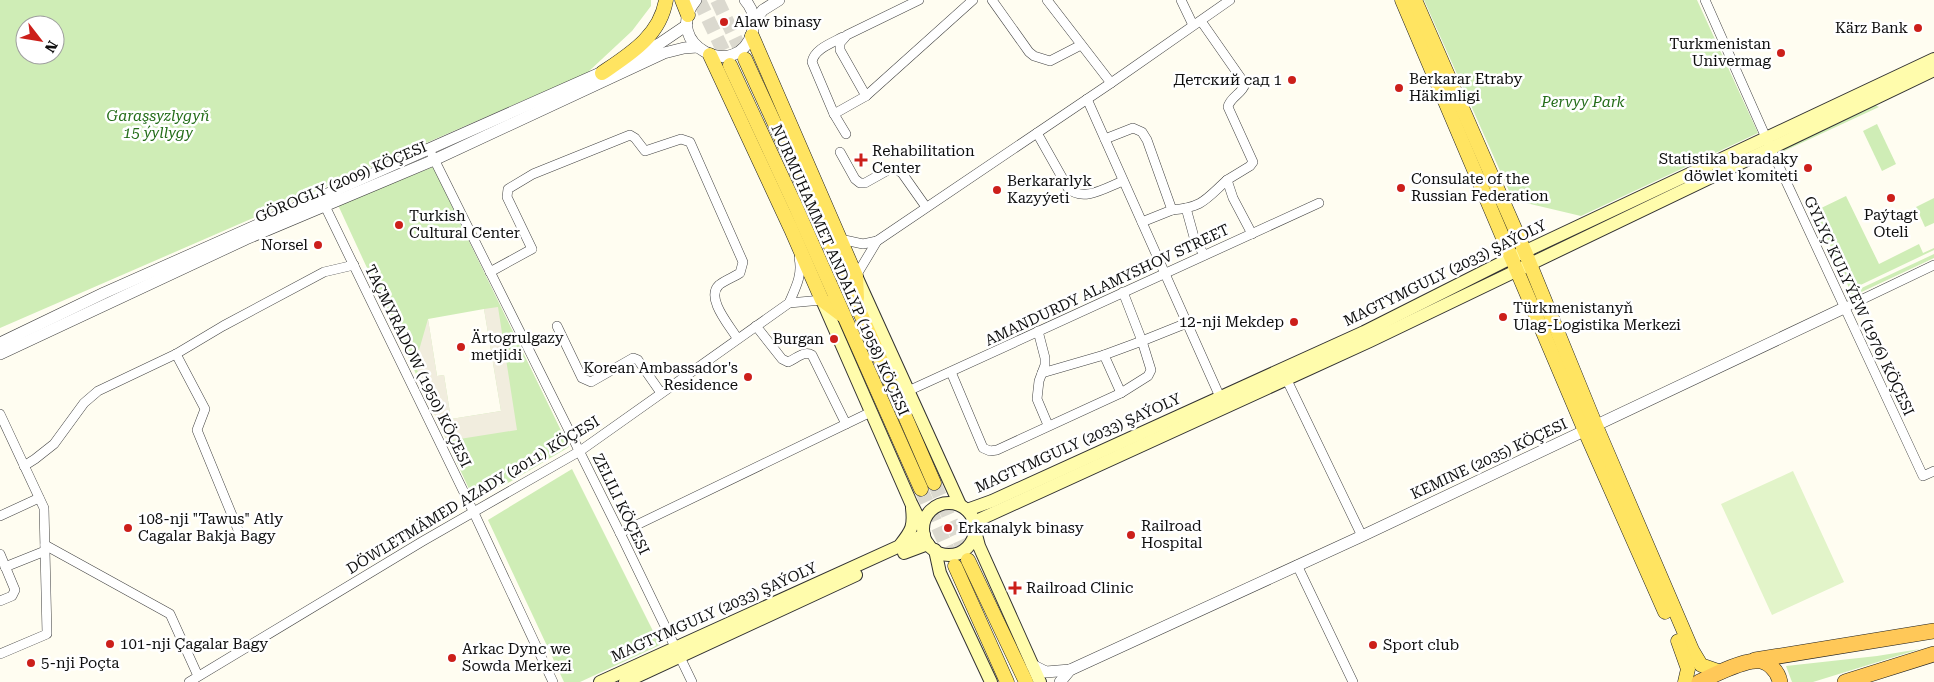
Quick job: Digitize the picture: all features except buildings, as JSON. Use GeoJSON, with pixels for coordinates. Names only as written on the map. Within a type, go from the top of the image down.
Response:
{"type":"FeatureCollection","features":[{"type":"Feature","properties":{"kind":"highway"},"geometry":{"type":"LineString","coordinates":[[1699,682],[1755,660],[1934,631]]}},
{"type":"Feature","properties":{"kind":"highway"},"geometry":{"type":"LineString","coordinates":[[1844,682],[1934,654]]}},
{"type":"Feature","properties":{"kind":"highway"},"geometry":{"type":"LineString","coordinates":[[1755,660],[1770,667],[1777,674],[1780,682]]}},
{"type":"Feature","properties":{"kind":"main road"},"geometry":{"type":"LineString","coordinates":[[602,73],[645,41],[656,26],[666,0]]}},
{"type":"Feature","properties":{"kind":"main road"},"geometry":{"type":"LineString","coordinates":[[682,0],[687,20]]}},
{"type":"Feature","properties":{"kind":"main road"},"geometry":{"type":"LineString","coordinates":[[1402,0],[1469,154],[1511,258],[1692,650],[1701,665],[1721,672]]}},
{"type":"Feature","properties":{"kind":"main road"},"geometry":{"type":"LineString","coordinates":[[1415,0],[1528,258],[1590,428],[1684,653],[1688,669],[1685,682]]}},
{"type":"Feature","properties":{"kind":"main road"},"geometry":{"type":"LineString","coordinates":[[752,36],[856,276],[952,489],[975,527],[979,546],[1040,682]]}},
{"type":"Feature","properties":{"kind":"main road"},"geometry":{"type":"LineString","coordinates":[[710,55],[791,229],[928,539],[940,573],[991,682]]}},
{"type":"Feature","properties":{"kind":"main road","name":"NURMUHAMMET ANDALYP (1958) KÖÇESI"},"geometry":{"type":"LineString","coordinates":[[745,59],[812,205],[934,483]]}},
{"type":"Feature","properties":{"kind":"main road","name":"MAGTYMGULY (2033) ŞAÝOLY"},"geometry":{"type":"LineString","coordinates":[[1769,144],[1934,59]]}},
{"type":"Feature","properties":{"kind":"main road","name":"NURMUHAMMET ANDALYP (1958) KÖÇESI"},"geometry":{"type":"LineString","coordinates":[[730,65],[921,489]]}},
{"type":"Feature","properties":{"kind":"main road","name":"MAGTYMGULY (2033) ŞAÝOLY"},"geometry":{"type":"LineString","coordinates":[[964,508],[993,506],[1517,271],[1528,258],[1769,144],[1934,70]]}},
{"type":"Feature","properties":{"kind":"main road"},"geometry":{"type":"LineString","coordinates":[[812,205],[840,239]]}},
{"type":"Feature","properties":{"kind":"main road"},"geometry":{"type":"LineString","coordinates":[[791,229],[795,206]]}},
{"type":"Feature","properties":{"kind":"main road","name":"MAGTYMGULY (2033) ŞAÝOLY"},"geometry":{"type":"LineString","coordinates":[[975,527],[993,506],[1220,397],[1284,374],[1511,258],[1528,258]]}},
{"type":"Feature","properties":{"kind":"main road"},"geometry":{"type":"LineString","coordinates":[[856,276],[857,308]]}},
{"type":"Feature","properties":{"kind":"main road"},"geometry":{"type":"LineString","coordinates":[[822,300],[843,316]]}},
{"type":"Feature","properties":{"kind":"main road"},"geometry":{"type":"LineString","coordinates":[[952,489],[971,503],[993,506],[982,529],[979,546]]}},
{"type":"Feature","properties":{"kind":"main road"},"geometry":{"type":"LineString","coordinates":[[911,503],[914,522],[905,548],[925,555],[940,573]]}},
{"type":"Feature","properties":{"kind":"main road"},"geometry":{"type":"LineString","coordinates":[[964,508],[952,503],[936,506],[926,519],[928,539],[943,554],[960,552],[968,547],[973,540],[975,527]]}},
{"type":"Feature","properties":{"kind":"main road","name":"MAGTYMGULY (2033) ŞAÝOLY"},"geometry":{"type":"LineString","coordinates":[[600,682],[678,651],[928,539]]}},
{"type":"Feature","properties":{"kind":"main road"},"geometry":{"type":"LineString","coordinates":[[968,560],[1026,682]]}},
{"type":"Feature","properties":{"kind":"main road"},"geometry":{"type":"LineString","coordinates":[[955,566],[1008,682]]}},
{"type":"Feature","properties":{"kind":"main road","name":"MAGTYMGULY (2033) ŞAÝOLY"},"geometry":{"type":"LineString","coordinates":[[625,682],[678,651]]}},
{"type":"Feature","properties":{"kind":"street"},"geometry":{"type":"LineString","coordinates":[[696,0],[687,20],[689,35],[697,48],[710,55],[720,57],[734,54],[752,36],[754,21],[752,11],[745,0]]}},
{"type":"Feature","properties":{"kind":"street"},"geometry":{"type":"LineString","coordinates":[[754,21],[763,10],[779,0]]}},
{"type":"Feature","properties":{"kind":"street"},"geometry":{"type":"LineString","coordinates":[[846,134],[834,114],[812,62],[812,57],[816,52],[919,0]]}},
{"type":"Feature","properties":{"kind":"street"},"geometry":{"type":"LineString","coordinates":[[834,114],[866,96],[973,0]]}},
{"type":"Feature","properties":{"kind":"street"},"geometry":{"type":"LineString","coordinates":[[992,0],[1029,52],[1034,56],[1050,61],[1081,44]]}},
{"type":"Feature","properties":{"kind":"street"},"geometry":{"type":"LineString","coordinates":[[1047,0],[1111,83]]}},
{"type":"Feature","properties":{"kind":"street"},"geometry":{"type":"LineString","coordinates":[[1142,222],[1172,210],[1186,208],[1207,200],[1227,180],[1250,166],[1253,162],[1228,107],[1230,101],[1243,89],[1244,84],[1181,0]]}},
{"type":"Feature","properties":{"kind":"street"},"geometry":{"type":"LineString","coordinates":[[856,276],[877,241],[1087,100],[1230,0]]}},
{"type":"Feature","properties":{"kind":"street","name":"GYLYÇ KULYÝEW (1976) KÖÇESI"},"geometry":{"type":"LineString","coordinates":[[1705,0],[1844,308],[1923,476],[1934,471]]}},
{"type":"Feature","properties":{"kind":"street","name":"GÖROGLY (2009) KÖÇESI"},"geometry":{"type":"LineString","coordinates":[[432,155],[653,47],[687,20]]}},
{"type":"Feature","properties":{"kind":"street"},"geometry":{"type":"LineString","coordinates":[[847,36],[840,43],[840,50],[866,96]]}},
{"type":"Feature","properties":{"kind":"street","name":"GÖROGLY (2009) KÖÇESI"},"geometry":{"type":"LineString","coordinates":[[0,343],[104,293],[432,155],[664,53],[684,48],[697,48]]}},
{"type":"Feature","properties":{"kind":"street"},"geometry":{"type":"LineString","coordinates":[[1087,100],[1220,397]]}},
{"type":"Feature","properties":{"kind":"street"},"geometry":{"type":"LineString","coordinates":[[1105,139],[1134,128],[1142,132],[1147,140],[1172,210]]}},
{"type":"Feature","properties":{"kind":"street"},"geometry":{"type":"LineString","coordinates":[[1037,132],[1068,188],[1073,193],[1078,195],[1087,194],[1123,180]]}},
{"type":"Feature","properties":{"kind":"street"},"geometry":{"type":"LineString","coordinates":[[490,272],[532,249],[507,197],[508,189],[513,184],[630,135],[636,138],[645,151],[681,139],[686,140],[690,142],[743,262],[740,273],[719,285],[714,292],[714,301],[738,338]]}},
{"type":"Feature","properties":{"kind":"street"},"geometry":{"type":"LineString","coordinates":[[840,152],[855,179],[860,183],[865,183],[890,169],[896,169],[902,173],[926,207]]}},
{"type":"Feature","properties":{"kind":"street","name":"ZELILI KÖÇESI"},"geometry":{"type":"LineString","coordinates":[[432,155],[580,451],[692,682]]}},
{"type":"Feature","properties":{"kind":"street"},"geometry":{"type":"LineString","coordinates":[[1227,180],[1233,198],[1252,234]]}},
{"type":"Feature","properties":{"kind":"street","name":"GÖROGLY (2009) KÖÇESI"},"geometry":{"type":"LineString","coordinates":[[0,354],[323,201]]}},
{"type":"Feature","properties":{"kind":"street","name":"TAÇMYRADOW (1950) KÖÇESI"},"geometry":{"type":"LineString","coordinates":[[323,201],[474,513],[553,682]]}},
{"type":"Feature","properties":{"kind":"street","name":"AMANDURDY ALAMYSHOV STREET"},"geometry":{"type":"LineString","coordinates":[[908,391],[1319,204]]}},
{"type":"Feature","properties":{"kind":"street"},"geometry":{"type":"LineString","coordinates":[[1186,208],[1194,237],[1204,255]]}},
{"type":"Feature","properties":{"kind":"street"},"geometry":{"type":"LineString","coordinates":[[789,303],[799,279],[801,266],[791,229]]}},
{"type":"Feature","properties":{"kind":"street","name":"NURMUHAMMET ANDALYP (1958) KÖÇESI"},"geometry":{"type":"LineString","coordinates":[[840,239],[863,244],[877,241]]}},
{"type":"Feature","properties":{"kind":"street"},"geometry":{"type":"LineString","coordinates":[[24,466],[35,460],[54,444],[84,403],[98,390],[176,354],[223,326],[324,272],[354,265]]}},
{"type":"Feature","properties":{"kind":"street","name":"KEMINE (2035) KÖÇESI"},"geometry":{"type":"LineString","coordinates":[[1060,682],[1070,670],[1362,536],[1934,265]]}},
{"type":"Feature","properties":{"kind":"street"},"geometry":{"type":"LineString","coordinates":[[951,372],[983,448],[990,451],[997,450],[1121,393],[1148,376],[1151,370],[1123,292]]}},
{"type":"Feature","properties":{"kind":"street","name":"DÖWLETMÄMED AZADY (2011) KÖÇESI"},"geometry":{"type":"LineString","coordinates":[[189,682],[423,540],[474,513],[580,451],[789,303],[822,300]]}},
{"type":"Feature","properties":{"kind":"street"},"geometry":{"type":"LineString","coordinates":[[1042,373],[1104,355],[1187,323]]}},
{"type":"Feature","properties":{"kind":"street"},"geometry":{"type":"LineString","coordinates":[[556,326],[582,378],[586,382],[591,382],[633,358],[638,360],[661,393]]}},
{"type":"Feature","properties":{"kind":"street"},"geometry":{"type":"LineString","coordinates":[[756,326],[782,359],[788,362],[804,353],[812,355],[846,424]]}},
{"type":"Feature","properties":{"kind":"street"},"geometry":{"type":"LineString","coordinates":[[1038,331],[1045,358],[1038,381],[1036,399],[1048,425]]}},
{"type":"Feature","properties":{"kind":"street"},"geometry":{"type":"LineString","coordinates":[[176,354],[205,409],[197,430],[241,537]]}},
{"type":"Feature","properties":{"kind":"street"},"geometry":{"type":"LineString","coordinates":[[1104,355],[1121,393]]}},
{"type":"Feature","properties":{"kind":"street"},"geometry":{"type":"LineString","coordinates":[[1284,374],[1362,536]]}},
{"type":"Feature","properties":{"kind":"street"},"geometry":{"type":"LineString","coordinates":[[620,533],[871,412]]}},
{"type":"Feature","properties":{"kind":"street"},"geometry":{"type":"LineString","coordinates":[[0,414],[44,508],[47,634],[0,654]]}},
{"type":"Feature","properties":{"kind":"street"},"geometry":{"type":"LineString","coordinates":[[0,516],[40,498]]}},
{"type":"Feature","properties":{"kind":"street"},"geometry":{"type":"LineString","coordinates":[[5,567],[45,548]]}},
{"type":"Feature","properties":{"kind":"street"},"geometry":{"type":"LineString","coordinates":[[45,548],[170,614],[198,676]]}},
{"type":"Feature","properties":{"kind":"street"},"geometry":{"type":"LineString","coordinates":[[0,554],[14,592],[12,596],[0,601]]}},
{"type":"Feature","properties":{"kind":"street"},"geometry":{"type":"LineString","coordinates":[[1297,565],[1353,682]]}},
{"type":"Feature","properties":{"kind":"street"},"geometry":{"type":"LineString","coordinates":[[1032,664],[1046,672],[1070,670]]}},
{"type":"Feature","properties":{"kind":"green space","name":"Garaşsyzlygyň 15 ýyllygy"},"geometry":{"type":"Polygon","coordinates":[[[0,0],[651,0],[651,6],[632,31],[587,73],[0,328],[0,0]]]}},
{"type":"Feature","properties":{"kind":"green space","name":"Pervyy Park"},"geometry":{"type":"Polygon","coordinates":[[[1424,0],[1697,0],[1758,133],[1581,216],[1513,200],[1424,0]]]}},
{"type":"Feature","properties":{"kind":"green space"},"geometry":{"type":"Polygon","coordinates":[[[1875,105],[1879,107],[1782,152],[1784,149],[1875,105]]]}},
{"type":"Feature","properties":{"kind":"green space"},"geometry":{"type":"Polygon","coordinates":[[[1877,124],[1896,164],[1882,171],[1863,131],[1877,124]]]}},
{"type":"Feature","properties":{"kind":"green space"},"geometry":{"type":"Polygon","coordinates":[[[433,167],[569,447],[503,486],[469,489],[338,205],[433,167]],[[484,309],[428,319],[437,376],[444,375],[451,419],[501,411],[484,309]]]}},
{"type":"Feature","properties":{"kind":"green space"},"geometry":{"type":"Polygon","coordinates":[[[1846,196],[1879,264],[1919,244],[1923,253],[1934,248],[1934,250],[1850,290],[1815,211],[1846,196]]]}},
{"type":"Feature","properties":{"kind":"green space"},"geometry":{"type":"Polygon","coordinates":[[[1934,198],[1934,223],[1925,227],[1916,207],[1934,198]]]}},
{"type":"Feature","properties":{"kind":"green space"},"geometry":{"type":"Polygon","coordinates":[[[1934,254],[1934,258],[1853,296],[1851,293],[1934,254]]]}},
{"type":"Feature","properties":{"kind":"green space"},"geometry":{"type":"Polygon","coordinates":[[[572,469],[660,645],[580,682],[564,682],[488,520],[572,469]]]}},
{"type":"Feature","properties":{"kind":"green space"},"geometry":{"type":"Polygon","coordinates":[[[1793,471],[1844,582],[1772,615],[1721,504],[1793,471]]]}},
{"type":"Feature","properties":{"kind":"green space"},"geometry":{"type":"Polygon","coordinates":[[[1920,649],[1813,682],[1792,682],[1786,666],[1877,656],[1920,649]]]}},
{"type":"Feature","properties":{"kind":"shaded area"},"geometry":{"type":"Polygon","coordinates":[[[498,307],[517,430],[447,441],[428,400],[415,364],[428,319],[437,376],[444,375],[451,419],[501,411],[484,309],[498,307]]]}},
{"type":"Feature","properties":{"kind":"tunnel"},"geometry":{"type":"LineString","coordinates":[[699,0],[730,65]]}},
{"type":"Feature","properties":{"kind":"tunnel"},"geometry":{"type":"LineString","coordinates":[[717,0],[745,59]]}},
{"type":"Feature","properties":{"kind":"tunnel"},"geometry":{"type":"LineString","coordinates":[[934,483],[968,560]]}},
{"type":"Feature","properties":{"kind":"tunnel"},"geometry":{"type":"LineString","coordinates":[[921,489],[955,566]]}},
{"type":"Feature","properties":{"kind":"place","name":"Alaw binasy"},"geometry":{"type":"Point","coordinates":[724,22]}},
{"type":"Feature","properties":{"kind":"place","name":"Kärz Bank"},"geometry":{"type":"Point","coordinates":[1918,28]}},
{"type":"Feature","properties":{"kind":"place","name":"Turkmenistan Univermag"},"geometry":{"type":"Point","coordinates":[1781,53]}},
{"type":"Feature","properties":{"kind":"place","name":"Детский сад 1"},"geometry":{"type":"Point","coordinates":[1292,80]}},
{"type":"Feature","properties":{"kind":"place","name":"Berkarar Etraby Häkimligi"},"geometry":{"type":"Point","coordinates":[1399,88]}},
{"type":"Feature","properties":{"kind":"place","name":"Rehabilitation Center"},"geometry":{"type":"Point","coordinates":[861,160]}},
{"type":"Feature","properties":{"kind":"place","name":"Statistika baradaky döwlet komiteti"},"geometry":{"type":"Point","coordinates":[1808,168]}},
{"type":"Feature","properties":{"kind":"place","name":"Consulate of the Russian Federation"},"geometry":{"type":"Point","coordinates":[1401,188]}},
{"type":"Feature","properties":{"kind":"place","name":"Berkararlyk Kazyýeti"},"geometry":{"type":"Point","coordinates":[997,190]}},
{"type":"Feature","properties":{"kind":"place","name":"Paýtagt Oteli"},"geometry":{"type":"Point","coordinates":[1891,198]}},
{"type":"Feature","properties":{"kind":"place","name":"Turkish Cultural Center"},"geometry":{"type":"Point","coordinates":[399,225]}},
{"type":"Feature","properties":{"kind":"place","name":"Norsel"},"geometry":{"type":"Point","coordinates":[318,245]}},
{"type":"Feature","properties":{"kind":"place","name":"Türkmenistanyň Ulag-Logistika Merkezi"},"geometry":{"type":"Point","coordinates":[1503,317]}},
{"type":"Feature","properties":{"kind":"place","name":"12-nji Mekdep"},"geometry":{"type":"Point","coordinates":[1294,322]}},
{"type":"Feature","properties":{"kind":"place","name":"Burgan"},"geometry":{"type":"Point","coordinates":[834,339]}},
{"type":"Feature","properties":{"kind":"place","name":"Ärtogrulgazy metjidi"},"geometry":{"type":"Point","coordinates":[461,347]}},
{"type":"Feature","properties":{"kind":"place","name":"Korean Ambassador's Residence"},"geometry":{"type":"Point","coordinates":[748,377]}},
{"type":"Feature","properties":{"kind":"place","name":"108-nji \"Tawus\" Atly Cagalar Bakja Bagy"},"geometry":{"type":"Point","coordinates":[128,528]}},
{"type":"Feature","properties":{"kind":"place","name":"Erkanalyk binasy"},"geometry":{"type":"Point","coordinates":[948,528]}},
{"type":"Feature","properties":{"kind":"place","name":"Railroad Hospital"},"geometry":{"type":"Point","coordinates":[1131,535]}},
{"type":"Feature","properties":{"kind":"place","name":"Railroad Clinic"},"geometry":{"type":"Point","coordinates":[1015,588]}},
{"type":"Feature","properties":{"kind":"place","name":"101-nji Çagalar Bagy"},"geometry":{"type":"Point","coordinates":[110,644]}},
{"type":"Feature","properties":{"kind":"place","name":"Sport club"},"geometry":{"type":"Point","coordinates":[1373,645]}},
{"type":"Feature","properties":{"kind":"place","name":"Arkac Dync we Sowda Merkezi"},"geometry":{"type":"Point","coordinates":[452,658]}},
{"type":"Feature","properties":{"kind":"place","name":"5-nji Poçta"},"geometry":{"type":"Point","coordinates":[31,663]}}]}
